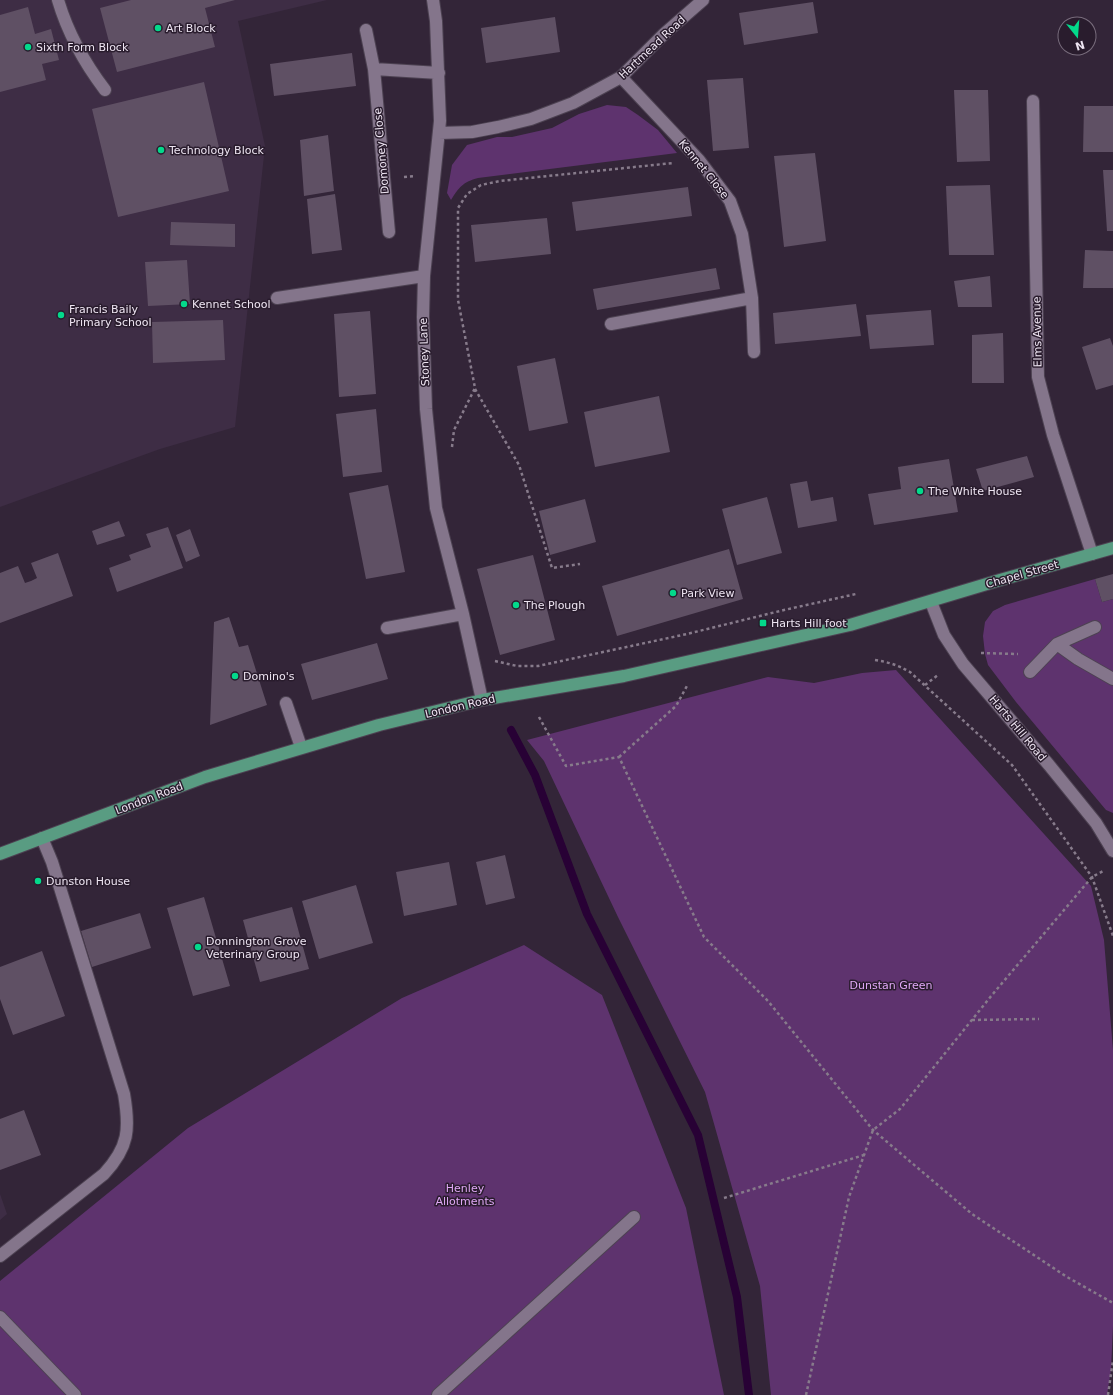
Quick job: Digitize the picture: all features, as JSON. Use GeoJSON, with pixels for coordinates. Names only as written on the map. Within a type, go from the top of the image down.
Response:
{"type":"FeatureCollection","features":[{"type":"Feature","properties":{"kind":"main road","name":"Chapel Street"},"geometry":{"type":"LineString","coordinates":[[931,602],[1000,580],[1113,548]]}},
{"type":"Feature","properties":{"kind":"main road","name":"London Road"},"geometry":{"type":"LineString","coordinates":[[0,854],[205,777],[301,747],[379,725],[482,700],[624,676],[850,625],[931,602]]}},
{"type":"Feature","properties":{"kind":"street"},"geometry":{"type":"LineString","coordinates":[[58,0],[64,20],[79,53],[105,90]]}},
{"type":"Feature","properties":{"kind":"street","name":"Stoney Lane"},"geometry":{"type":"LineString","coordinates":[[433,0],[436,21],[440,121],[424,276],[423,317],[426,409],[436,508],[463,614],[482,700]]}},
{"type":"Feature","properties":{"kind":"street","name":"Hartmead Road"},"geometry":{"type":"LineString","coordinates":[[439,133],[472,132],[531,119],[572,103],[621,77],[664,34],[703,0]]}},
{"type":"Feature","properties":{"kind":"street","name":"Domoney Close"},"geometry":{"type":"LineString","coordinates":[[366,30],[374,69],[383,180],[389,232]]}},
{"type":"Feature","properties":{"kind":"street"},"geometry":{"type":"LineString","coordinates":[[374,69],[439,73]]}},
{"type":"Feature","properties":{"kind":"street","name":"Kennet Close"},"geometry":{"type":"LineString","coordinates":[[621,77],[699,160],[730,201],[742,234],[752,298],[754,352]]}},
{"type":"Feature","properties":{"kind":"street","name":"Elms Avenue"},"geometry":{"type":"LineString","coordinates":[[1033,102],[1038,377],[1053,435],[1092,554]]}},
{"type":"Feature","properties":{"kind":"street"},"geometry":{"type":"LineString","coordinates":[[276,298],[424,276]]}},
{"type":"Feature","properties":{"kind":"street"},"geometry":{"type":"LineString","coordinates":[[611,324],[752,298]]}},
{"type":"Feature","properties":{"kind":"street","name":"Harts Hill Road"},"geometry":{"type":"LineString","coordinates":[[931,602],[944,635],[963,664],[1096,823],[1113,851]]}},
{"type":"Feature","properties":{"kind":"street"},"geometry":{"type":"LineString","coordinates":[[387,628],[463,614]]}},
{"type":"Feature","properties":{"kind":"street"},"geometry":{"type":"LineString","coordinates":[[1030,672],[1057,644],[1096,627]]}},
{"type":"Feature","properties":{"kind":"street"},"geometry":{"type":"LineString","coordinates":[[1057,644],[1078,659],[1113,679]]}},
{"type":"Feature","properties":{"kind":"street"},"geometry":{"type":"LineString","coordinates":[[286,703],[301,747]]}},
{"type":"Feature","properties":{"kind":"street"},"geometry":{"type":"LineString","coordinates":[[0,1256],[104,1174],[115,1162],[122,1149],[127,1133],[128,1114],[124,1094],[54,870],[42,838]]}},
{"type":"Feature","properties":{"kind":"street"},"geometry":{"type":"LineString","coordinates":[[438,1395],[634,1217]]}},
{"type":"Feature","properties":{"kind":"street"},"geometry":{"type":"LineString","coordinates":[[0,1317],[74,1395]]}},
{"type":"Feature","properties":{"kind":"path"},"geometry":{"type":"LineString","coordinates":[[580,564],[552,568],[519,465],[475,388],[458,300],[458,208],[467,194],[482,185],[500,181],[699,160]]}},
{"type":"Feature","properties":{"kind":"path"},"geometry":{"type":"LineString","coordinates":[[383,180],[434,173]]}},
{"type":"Feature","properties":{"kind":"path"},"geometry":{"type":"LineString","coordinates":[[454,430],[475,388]]}},
{"type":"Feature","properties":{"kind":"path"},"geometry":{"type":"LineString","coordinates":[[491,660],[517,666],[538,666],[687,634],[856,594]]}},
{"type":"Feature","properties":{"kind":"path"},"geometry":{"type":"LineString","coordinates":[[980,653],[1026,654],[1044,657]]}},
{"type":"Feature","properties":{"kind":"path"},"geometry":{"type":"LineString","coordinates":[[875,660],[898,665],[910,672],[1012,765],[1092,877],[1113,936]]}},
{"type":"Feature","properties":{"kind":"path"},"geometry":{"type":"LineString","coordinates":[[925,685],[938,675]]}},
{"type":"Feature","properties":{"kind":"path"},"geometry":{"type":"LineString","coordinates":[[539,716],[566,766],[619,757],[676,706],[688,684]]}},
{"type":"Feature","properties":{"kind":"path"},"geometry":{"type":"LineString","coordinates":[[619,757],[704,937],[768,1001],[873,1130],[972,1214],[1067,1277],[1113,1303]]}},
{"type":"Feature","properties":{"kind":"path"},"geometry":{"type":"LineString","coordinates":[[806,1395],[849,1197],[873,1130],[900,1109],[972,1020],[1092,877],[1108,868]]}},
{"type":"Feature","properties":{"kind":"path"},"geometry":{"type":"LineString","coordinates":[[972,1020],[1039,1019]]}},
{"type":"Feature","properties":{"kind":"path"},"geometry":{"type":"LineString","coordinates":[[724,1198],[864,1155]]}},
{"type":"Feature","properties":{"kind":"path"},"geometry":{"type":"LineString","coordinates":[[1108,1395],[1113,1360]]}},
{"type":"Feature","properties":{"kind":"shaded area","name":"Kennet School"},"geometry":{"type":"Polygon","coordinates":[[[0,0],[327,0],[238,21],[265,146],[235,427],[160,449],[0,507],[0,0]]]}},
{"type":"Feature","properties":{"kind":"shaded area"},"geometry":{"type":"Polygon","coordinates":[[[0,1194],[7,1214],[0,1220],[0,1194]]]}},
{"type":"Feature","properties":{"kind":"green space"},"geometry":{"type":"Polygon","coordinates":[[[607,105],[626,107],[638,115],[658,130],[677,153],[478,178],[469,181],[462,186],[451,200],[447,193],[452,165],[467,145],[497,137],[512,137],[552,128],[579,114],[607,105]]]}},
{"type":"Feature","properties":{"kind":"green space"},"geometry":{"type":"Polygon","coordinates":[[[1095,579],[1102,602],[1113,599],[1113,813],[1106,810],[1016,702],[988,665],[983,636],[985,622],[993,611],[1005,605],[1095,579]]]}},
{"type":"Feature","properties":{"kind":"green space","name":"Dunstan Green"},"geometry":{"type":"Polygon","coordinates":[[[896,670],[1091,886],[1104,940],[1113,1050],[1113,1326],[1111,1370],[1107,1395],[771,1395],[760,1286],[705,1092],[618,917],[544,761],[527,740],[768,677],[814,683],[862,673],[896,670]]]}},
{"type":"Feature","properties":{"kind":"green space","name":"Henley Allotments"},"geometry":{"type":"Polygon","coordinates":[[[524,945],[602,995],[686,1208],[724,1395],[0,1395],[0,1281],[188,1128],[402,998],[524,945]]]}},
{"type":"Feature","properties":{"kind":"building","name":"Art Block"},"geometry":{"type":"Polygon","coordinates":[[[131,0],[235,0],[205,8],[215,47],[117,72],[100,8],[131,0]]]}},
{"type":"Feature","properties":{"kind":"building"},"geometry":{"type":"Polygon","coordinates":[[[813,2],[818,33],[744,45],[739,13],[813,2]]]}},
{"type":"Feature","properties":{"kind":"building","name":"Sixth Form Block"},"geometry":{"type":"Polygon","coordinates":[[[28,7],[35,34],[51,29],[59,60],[42,64],[46,80],[0,92],[0,15],[28,7]]]}},
{"type":"Feature","properties":{"kind":"building"},"geometry":{"type":"Polygon","coordinates":[[[555,17],[560,52],[486,63],[481,28],[555,17]]]}},
{"type":"Feature","properties":{"kind":"building"},"geometry":{"type":"Polygon","coordinates":[[[352,53],[356,86],[274,96],[270,64],[352,53]]]}},
{"type":"Feature","properties":{"kind":"building"},"geometry":{"type":"Polygon","coordinates":[[[743,78],[749,148],[713,151],[707,80],[743,78]]]}},
{"type":"Feature","properties":{"kind":"building","name":"Technology Block"},"geometry":{"type":"Polygon","coordinates":[[[204,82],[229,191],[118,217],[92,109],[204,82]]]}},
{"type":"Feature","properties":{"kind":"building"},"geometry":{"type":"Polygon","coordinates":[[[954,90],[988,90],[990,161],[957,162],[954,90]]]}},
{"type":"Feature","properties":{"kind":"building"},"geometry":{"type":"Polygon","coordinates":[[[1084,106],[1113,106],[1113,152],[1083,152],[1084,106]]]}},
{"type":"Feature","properties":{"kind":"building"},"geometry":{"type":"Polygon","coordinates":[[[328,135],[334,191],[304,196],[300,140],[328,135]]]}},
{"type":"Feature","properties":{"kind":"building"},"geometry":{"type":"Polygon","coordinates":[[[815,153],[826,241],[784,247],[774,156],[815,153]]]}},
{"type":"Feature","properties":{"kind":"building"},"geometry":{"type":"Polygon","coordinates":[[[1103,170],[1113,170],[1113,231],[1107,231],[1103,170]]]}},
{"type":"Feature","properties":{"kind":"building"},"geometry":{"type":"Polygon","coordinates":[[[990,185],[994,255],[949,255],[946,186],[990,185]]]}},
{"type":"Feature","properties":{"kind":"building"},"geometry":{"type":"Polygon","coordinates":[[[688,187],[692,216],[576,231],[572,202],[688,187]]]}},
{"type":"Feature","properties":{"kind":"building"},"geometry":{"type":"Polygon","coordinates":[[[335,194],[342,250],[312,254],[307,199],[335,194]]]}},
{"type":"Feature","properties":{"kind":"building"},"geometry":{"type":"Polygon","coordinates":[[[547,218],[551,254],[475,262],[471,225],[547,218]]]}},
{"type":"Feature","properties":{"kind":"building"},"geometry":{"type":"Polygon","coordinates":[[[171,222],[235,224],[235,247],[170,245],[171,222]]]}},
{"type":"Feature","properties":{"kind":"building"},"geometry":{"type":"Polygon","coordinates":[[[1085,250],[1113,251],[1113,288],[1083,288],[1085,250]]]}},
{"type":"Feature","properties":{"kind":"building"},"geometry":{"type":"Polygon","coordinates":[[[187,260],[190,304],[148,306],[145,262],[187,260]]]}},
{"type":"Feature","properties":{"kind":"building"},"geometry":{"type":"Polygon","coordinates":[[[716,268],[720,289],[597,310],[593,289],[716,268]]]}},
{"type":"Feature","properties":{"kind":"building"},"geometry":{"type":"Polygon","coordinates":[[[990,276],[992,307],[958,307],[954,281],[990,276]]]}},
{"type":"Feature","properties":{"kind":"building"},"geometry":{"type":"Polygon","coordinates":[[[856,304],[861,336],[775,344],[773,313],[856,304]]]}},
{"type":"Feature","properties":{"kind":"building"},"geometry":{"type":"Polygon","coordinates":[[[931,310],[934,345],[870,349],[866,315],[931,310]]]}},
{"type":"Feature","properties":{"kind":"building"},"geometry":{"type":"Polygon","coordinates":[[[370,311],[376,394],[339,397],[334,314],[370,311]]]}},
{"type":"Feature","properties":{"kind":"building"},"geometry":{"type":"Polygon","coordinates":[[[223,320],[225,360],[153,363],[152,322],[223,320]]]}},
{"type":"Feature","properties":{"kind":"building"},"geometry":{"type":"Polygon","coordinates":[[[1003,333],[1004,383],[972,383],[972,335],[1003,333]]]}},
{"type":"Feature","properties":{"kind":"building"},"geometry":{"type":"Polygon","coordinates":[[[1110,338],[1113,346],[1113,385],[1096,390],[1082,347],[1110,338]]]}},
{"type":"Feature","properties":{"kind":"building"},"geometry":{"type":"Polygon","coordinates":[[[555,358],[568,423],[529,431],[517,366],[555,358]]]}},
{"type":"Feature","properties":{"kind":"building"},"geometry":{"type":"Polygon","coordinates":[[[659,396],[670,452],[595,467],[584,412],[659,396]]]}},
{"type":"Feature","properties":{"kind":"building"},"geometry":{"type":"Polygon","coordinates":[[[376,409],[382,472],[343,477],[336,414],[376,409]]]}},
{"type":"Feature","properties":{"kind":"building"},"geometry":{"type":"Polygon","coordinates":[[[1027,456],[1034,477],[983,491],[976,469],[1027,456]]]}},
{"type":"Feature","properties":{"kind":"building","name":"The White House"},"geometry":{"type":"Polygon","coordinates":[[[949,459],[958,512],[874,525],[868,494],[901,489],[898,467],[949,459]]]}},
{"type":"Feature","properties":{"kind":"building"},"geometry":{"type":"Polygon","coordinates":[[[807,481],[811,501],[833,497],[837,521],[798,528],[790,484],[807,481]]]}},
{"type":"Feature","properties":{"kind":"building"},"geometry":{"type":"Polygon","coordinates":[[[388,485],[405,572],[366,579],[349,493],[388,485]]]}},
{"type":"Feature","properties":{"kind":"building"},"geometry":{"type":"Polygon","coordinates":[[[767,497],[782,553],[737,565],[722,509],[767,497]]]}},
{"type":"Feature","properties":{"kind":"building"},"geometry":{"type":"Polygon","coordinates":[[[585,499],[596,542],[550,555],[539,511],[585,499]]]}},
{"type":"Feature","properties":{"kind":"building"},"geometry":{"type":"Polygon","coordinates":[[[119,521],[125,536],[97,545],[92,531],[119,521]]]}},
{"type":"Feature","properties":{"kind":"building"},"geometry":{"type":"Polygon","coordinates":[[[168,527],[183,568],[117,592],[109,568],[131,560],[129,555],[151,547],[146,534],[168,527]]]}},
{"type":"Feature","properties":{"kind":"building"},"geometry":{"type":"Polygon","coordinates":[[[190,529],[200,556],[186,562],[176,535],[190,529]]]}},
{"type":"Feature","properties":{"kind":"building","name":"Park View"},"geometry":{"type":"Polygon","coordinates":[[[729,549],[743,599],[617,636],[602,586],[729,549]]]}},
{"type":"Feature","properties":{"kind":"building"},"geometry":{"type":"Polygon","coordinates":[[[58,553],[73,596],[0,623],[0,573],[18,566],[25,583],[31,581],[37,578],[31,563],[58,553]]]}},
{"type":"Feature","properties":{"kind":"building","name":"The Plough"},"geometry":{"type":"Polygon","coordinates":[[[533,555],[555,640],[500,655],[477,569],[533,555]]]}},
{"type":"Feature","properties":{"kind":"building"},"geometry":{"type":"Polygon","coordinates":[[[1113,574],[1113,599],[1102,602],[1095,579],[1113,574]]]}},
{"type":"Feature","properties":{"kind":"building","name":"Domino's"},"geometry":{"type":"Polygon","coordinates":[[[229,617],[239,647],[248,645],[267,705],[210,725],[214,622],[229,617]]]}},
{"type":"Feature","properties":{"kind":"building"},"geometry":{"type":"Polygon","coordinates":[[[377,643],[388,679],[312,700],[301,664],[377,643]]]}},
{"type":"Feature","properties":{"kind":"building"},"geometry":{"type":"Polygon","coordinates":[[[505,855],[515,898],[486,905],[476,862],[505,855]]]}},
{"type":"Feature","properties":{"kind":"building"},"geometry":{"type":"Polygon","coordinates":[[[449,862],[457,905],[404,916],[396,872],[449,862]]]}},
{"type":"Feature","properties":{"kind":"building"},"geometry":{"type":"Polygon","coordinates":[[[356,885],[373,943],[319,959],[302,901],[356,885]]]}},
{"type":"Feature","properties":{"kind":"building","name":"Donnington Grove Veterinary Group"},"geometry":{"type":"Polygon","coordinates":[[[204,897],[230,986],[193,996],[167,908],[204,897]]]}},
{"type":"Feature","properties":{"kind":"building"},"geometry":{"type":"Polygon","coordinates":[[[292,907],[309,969],[260,982],[243,920],[292,907]]]}},
{"type":"Feature","properties":{"kind":"building"},"geometry":{"type":"Polygon","coordinates":[[[140,913],[151,948],[92,967],[81,931],[140,913]]]}},
{"type":"Feature","properties":{"kind":"building"},"geometry":{"type":"Polygon","coordinates":[[[42,951],[65,1016],[13,1035],[0,999],[0,967],[42,951]]]}},
{"type":"Feature","properties":{"kind":"building"},"geometry":{"type":"Polygon","coordinates":[[[24,1110],[41,1155],[0,1170],[0,1119],[24,1110]]]}},
{"type":"Feature","properties":{"kind":"waterway"},"geometry":{"type":"LineString","coordinates":[[511,730],[535,775],[587,914],[698,1135],[737,1297],[749,1395]]}},
{"type":"Feature","properties":{"kind":"place","name":"Art Block"},"geometry":{"type":"Point","coordinates":[158,28]}},
{"type":"Feature","properties":{"kind":"place","name":"Sixth Form Block"},"geometry":{"type":"Point","coordinates":[28,47]}},
{"type":"Feature","properties":{"kind":"place","name":"Technology Block"},"geometry":{"type":"Point","coordinates":[161,150]}},
{"type":"Feature","properties":{"kind":"place","name":"Kennet School"},"geometry":{"type":"Point","coordinates":[184,304]}},
{"type":"Feature","properties":{"kind":"place","name":"Francis Baily Primary School"},"geometry":{"type":"Point","coordinates":[61,315]}},
{"type":"Feature","properties":{"kind":"place","name":"The White House"},"geometry":{"type":"Point","coordinates":[920,491]}},
{"type":"Feature","properties":{"kind":"place","name":"Park View"},"geometry":{"type":"Point","coordinates":[673,593]}},
{"type":"Feature","properties":{"kind":"place","name":"The Plough"},"geometry":{"type":"Point","coordinates":[516,605]}},
{"type":"Feature","properties":{"kind":"place","name":"Harts Hill foot"},"geometry":{"type":"Point","coordinates":[763,623]}},
{"type":"Feature","properties":{"kind":"place","name":"Domino's"},"geometry":{"type":"Point","coordinates":[235,676]}},
{"type":"Feature","properties":{"kind":"place","name":"Dunston House"},"geometry":{"type":"Point","coordinates":[38,881]}},
{"type":"Feature","properties":{"kind":"place","name":"Donnington Grove Veterinary Group"},"geometry":{"type":"Point","coordinates":[198,947]}}]}
